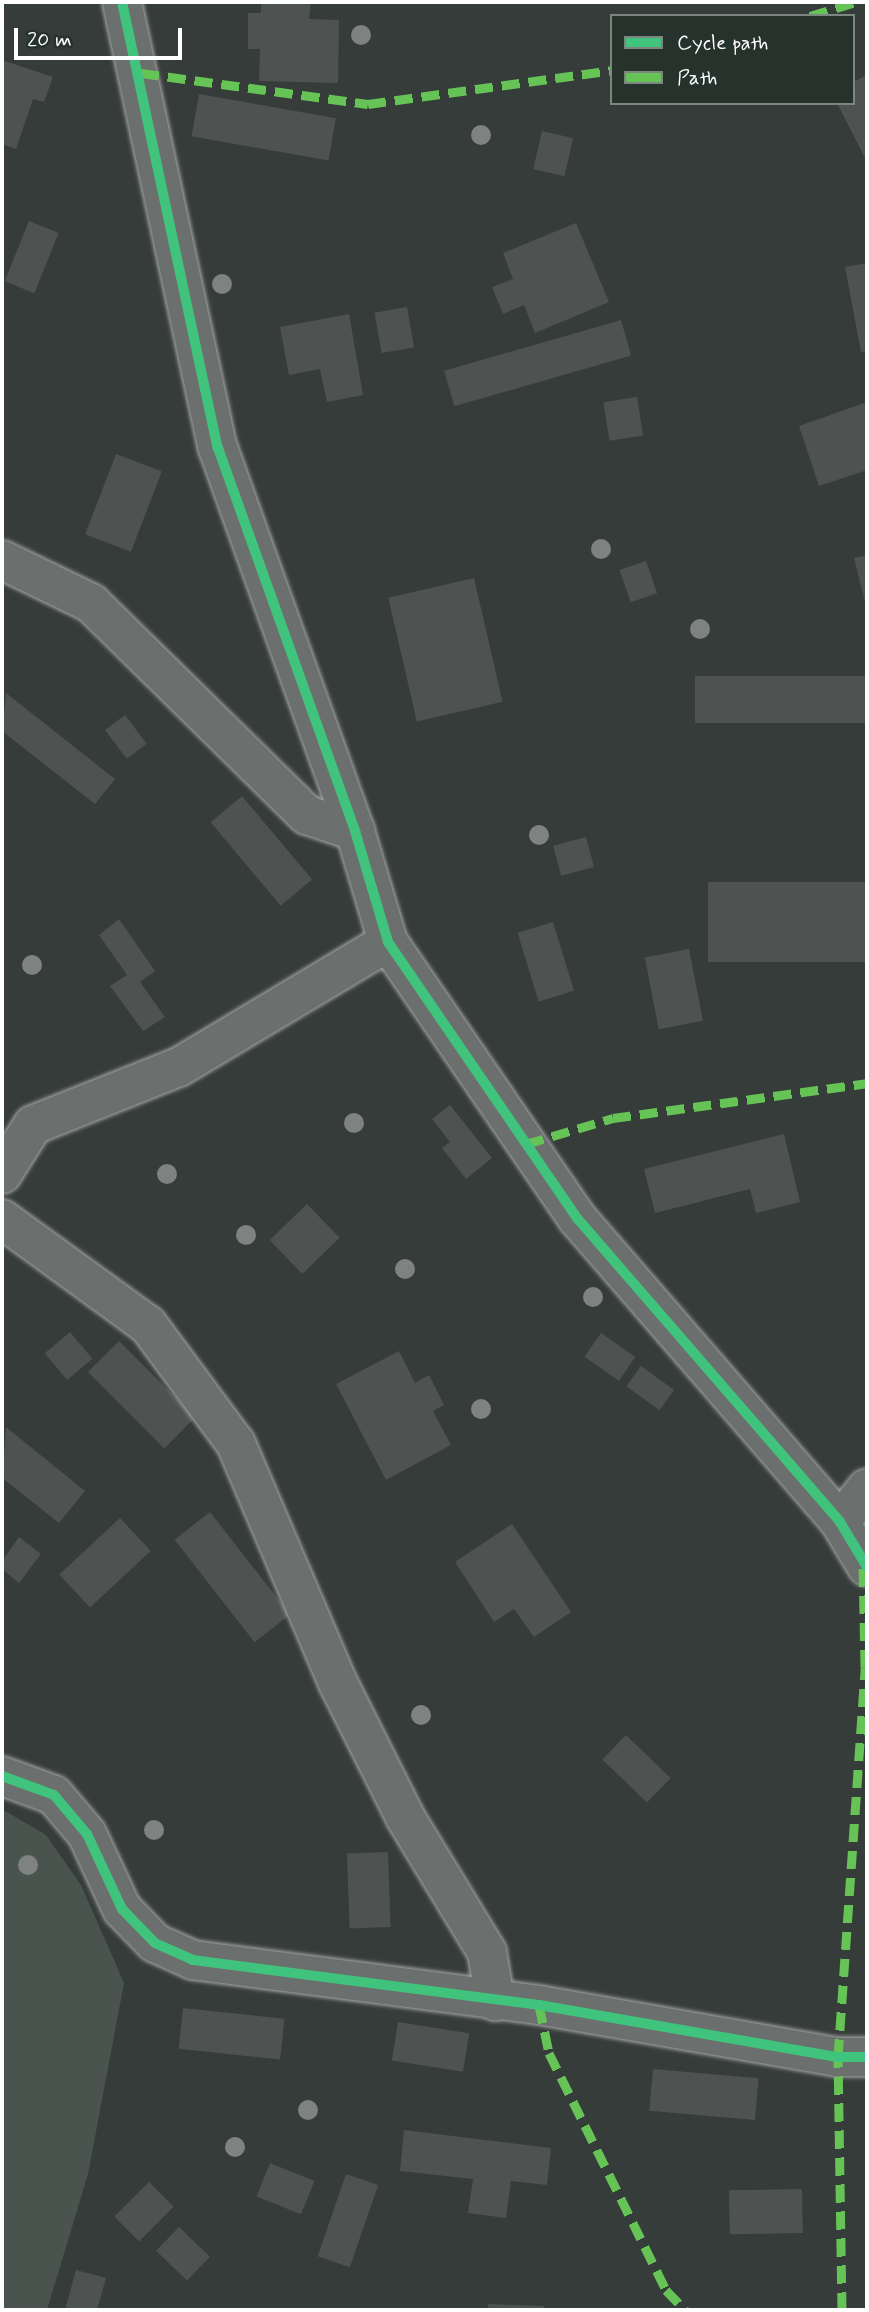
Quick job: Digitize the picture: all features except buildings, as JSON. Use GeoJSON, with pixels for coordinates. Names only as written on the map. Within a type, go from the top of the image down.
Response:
{"type":"FeatureCollection","features":[{"type":"Feature","properties":{"kind":"street"},"geometry":{"type":"LineString","coordinates":[[122,2],[218,448],[355,831],[387,942],[577,1218],[840,1522],[867,1567]]}},
{"type":"Feature","properties":{"kind":"street"},"geometry":{"type":"LineString","coordinates":[[2,560],[91,603],[307,815],[355,831]]}},
{"type":"Feature","properties":{"kind":"street"},"geometry":{"type":"LineString","coordinates":[[2,1174],[33,1125],[179,1067],[387,942]]}},
{"type":"Feature","properties":{"kind":"street"},"geometry":{"type":"LineString","coordinates":[[2,1219],[148,1325],[236,1444],[338,1683],[405,1817],[487,1952],[495,2001]]}},
{"type":"Feature","properties":{"kind":"street"},"geometry":{"type":"LineString","coordinates":[[840,1522],[867,1489]]}},
{"type":"Feature","properties":{"kind":"street"},"geometry":{"type":"LineString","coordinates":[[2,1776],[54,1795],[88,1835],[122,1909],[155,1943],[193,1960],[495,2001],[867,2057]]}},
{"type":"Feature","properties":{"kind":"shaded area"},"geometry":{"type":"Polygon","coordinates":[[[2,1809],[46,1835],[81,1885],[124,1983],[88,2174],[47,2310],[2,2310],[2,1809]]]}},
{"type":"Feature","properties":{"kind":"marked path"},"geometry":{"type":"LineString","coordinates":[[817,14],[856,2]]}},
{"type":"Feature","properties":{"kind":"marked path"},"geometry":{"type":"LineString","coordinates":[[141,73],[368,104],[610,70]]}},
{"type":"Feature","properties":{"kind":"marked path"},"geometry":{"type":"LineString","coordinates":[[526,1144],[613,1118],[867,1083]]}},
{"type":"Feature","properties":{"kind":"marked path"},"geometry":{"type":"LineString","coordinates":[[842,2310],[838,2057],[865,1667],[863,1566]]}},
{"type":"Feature","properties":{"kind":"marked path"},"geometry":{"type":"LineString","coordinates":[[539,2005],[549,2053],[666,2290],[685,2310]]}},
{"type":"Feature","properties":{"kind":"cycle path"},"geometry":{"type":"LineString","coordinates":[[122,2],[218,448],[355,831],[388,942],[577,1218],[840,1522],[867,1567]]}},
{"type":"Feature","properties":{"kind":"cycle path"},"geometry":{"type":"LineString","coordinates":[[2,1776],[54,1795],[87,1834],[122,1909],[155,1943],[193,1960],[539,2005],[838,2057],[867,2057]]}}]}
